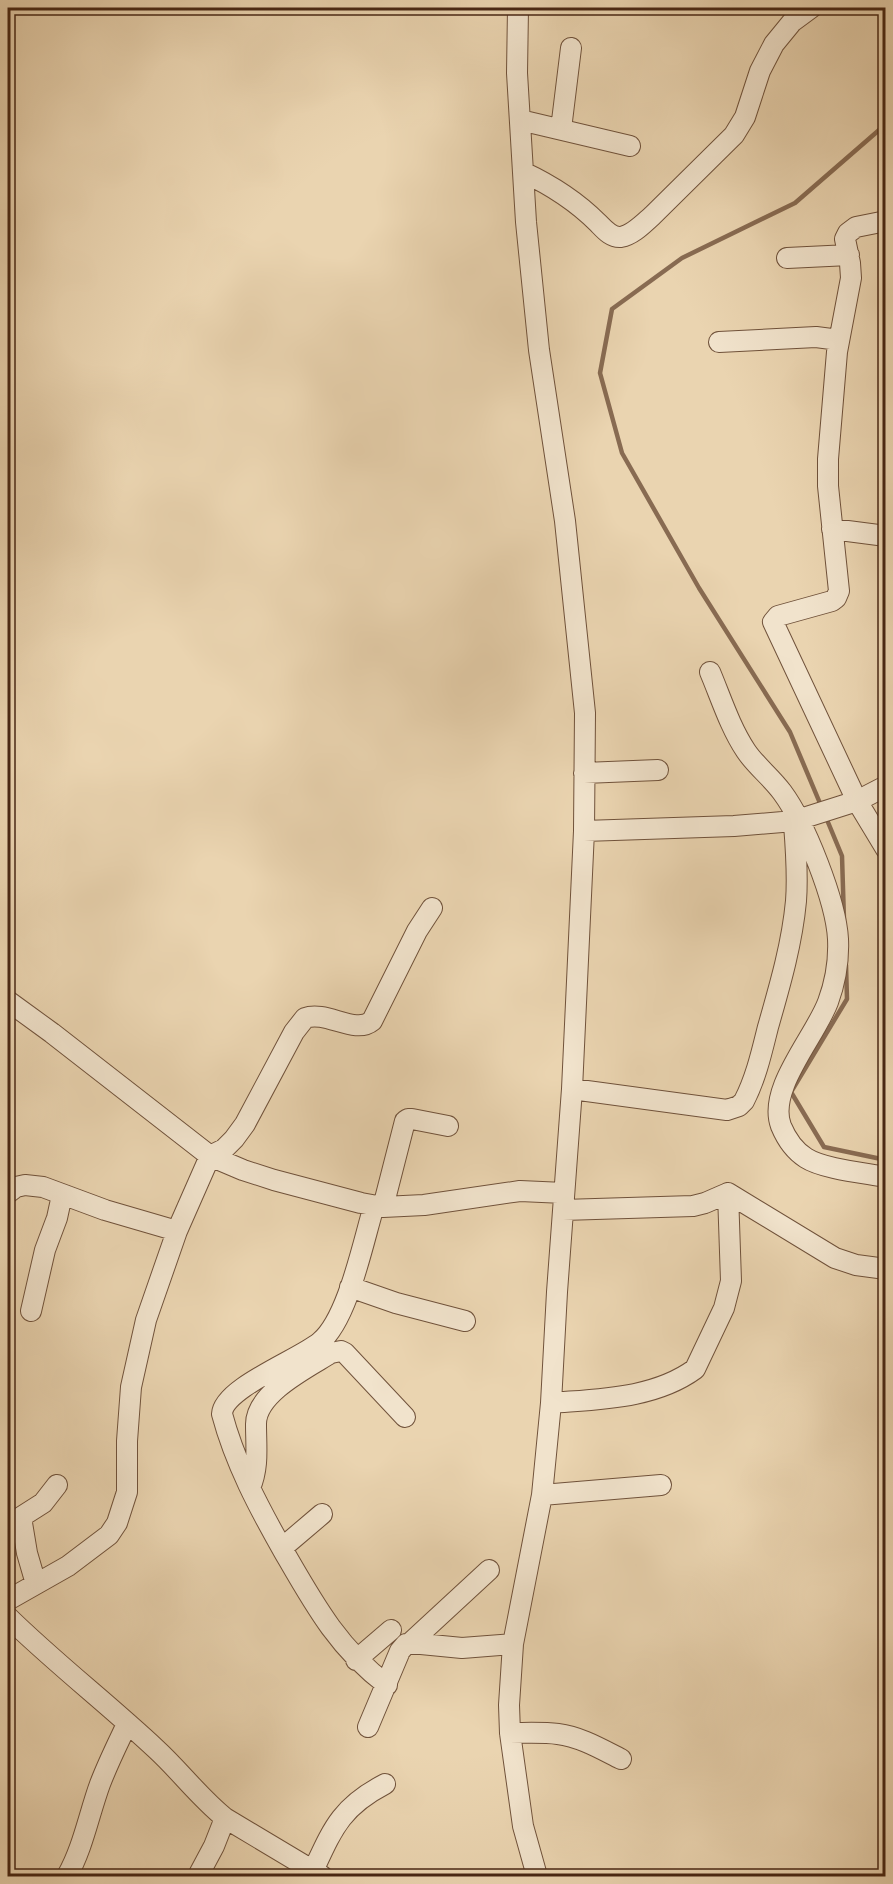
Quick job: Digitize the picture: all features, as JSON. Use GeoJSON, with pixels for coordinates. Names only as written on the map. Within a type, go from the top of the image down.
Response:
{"type":"FeatureCollection","features":[{"type":"Feature","properties":{"kind":"street"},"geometry":{"type":"LineString","coordinates":[[518,8],[517,73],[526,222],[539,350],[565,520],[585,713],[584,831],[572,1089],[551,1403],[542,1495],[513,1644],[509,1705],[510,1733],[524,1826],[537,1876]]}},
{"type":"Feature","properties":{"kind":"street"},"geometry":{"type":"LineString","coordinates":[[523,172],[568,197],[608,233],[618,237],[626,235],[652,216],[734,135],[745,117],[760,71],[774,44],[792,22],[811,8]]}},
{"type":"Feature","properties":{"kind":"street"},"geometry":{"type":"LineString","coordinates":[[561,129],[572,48]]}},
{"type":"Feature","properties":{"kind":"street"},"geometry":{"type":"LineString","coordinates":[[520,120],[630,146]]}},
{"type":"Feature","properties":{"kind":"street"},"geometry":{"type":"LineString","coordinates":[[885,221],[856,227],[845,239],[851,278],[839,340],[828,459],[832,530],[839,587],[836,598],[778,616],[773,622],[851,803],[885,849]]}},
{"type":"Feature","properties":{"kind":"street"},"geometry":{"type":"LineString","coordinates":[[787,258],[849,255]]}},
{"type":"Feature","properties":{"kind":"street"},"geometry":{"type":"LineString","coordinates":[[719,342],[816,337],[839,340]]}},
{"type":"Feature","properties":{"kind":"street"},"geometry":{"type":"LineString","coordinates":[[832,530],[885,536]]}},
{"type":"Feature","properties":{"kind":"street"},"geometry":{"type":"LineString","coordinates":[[710,672],[744,749],[781,791],[801,819],[830,898],[838,939],[838,957],[828,1002],[782,1090],[778,1118],[789,1140],[807,1159],[885,1177]]}},
{"type":"Feature","properties":{"kind":"street"},"geometry":{"type":"LineString","coordinates":[[584,773],[658,770]]}},
{"type":"Feature","properties":{"kind":"street"},"geometry":{"type":"LineString","coordinates":[[584,831],[734,826],[801,819],[851,803],[885,786]]}},
{"type":"Feature","properties":{"kind":"street"},"geometry":{"type":"LineString","coordinates":[[572,1089],[727,1110],[732,1110],[744,1101],[761,1055],[786,962],[796,900],[796,863],[801,819]]}},
{"type":"Feature","properties":{"kind":"street"},"geometry":{"type":"LineString","coordinates":[[8,1600],[93,1549],[109,1535],[117,1523],[127,1492],[127,1441],[131,1387],[146,1320],[177,1231],[210,1155],[224,1149],[245,1124],[289,1042],[305,1018],[315,1016],[362,1026],[372,1021],[412,941],[432,908]]}},
{"type":"Feature","properties":{"kind":"street"},"geometry":{"type":"LineString","coordinates":[[8,1001],[210,1155],[230,1166],[274,1180],[379,1206],[424,1205],[520,1191],[563,1202],[680,1208],[705,1203],[728,1193]]}},
{"type":"Feature","properties":{"kind":"street"},"geometry":{"type":"LineString","coordinates":[[387,1685],[356,1660],[319,1612],[250,1488],[225,1423],[223,1408],[225,1403],[244,1386],[297,1358],[321,1341],[334,1328],[379,1206],[405,1121],[412,1119],[448,1126]]}},
{"type":"Feature","properties":{"kind":"street"},"geometry":{"type":"LineString","coordinates":[[8,1193],[16,1187],[25,1185],[43,1187],[177,1231]]}},
{"type":"Feature","properties":{"kind":"street"},"geometry":{"type":"LineString","coordinates":[[728,1193],[835,1258],[856,1265],[885,1269]]}},
{"type":"Feature","properties":{"kind":"street"},"geometry":{"type":"LineString","coordinates":[[551,1403],[640,1393],[687,1375],[694,1369],[724,1308],[731,1281],[728,1193]]}},
{"type":"Feature","properties":{"kind":"street"},"geometry":{"type":"LineString","coordinates":[[31,1311],[45,1250],[57,1218],[62,1195]]}},
{"type":"Feature","properties":{"kind":"street"},"geometry":{"type":"LineString","coordinates":[[350,1287],[396,1303],[465,1320]]}},
{"type":"Feature","properties":{"kind":"street"},"geometry":{"type":"LineString","coordinates":[[250,1488],[256,1470],[258,1451],[256,1416],[262,1404],[280,1387],[331,1353],[340,1351],[345,1353],[405,1417]]}},
{"type":"Feature","properties":{"kind":"street"},"geometry":{"type":"LineString","coordinates":[[36,1584],[27,1553],[21,1517],[44,1503],[57,1485]]}},
{"type":"Feature","properties":{"kind":"street"},"geometry":{"type":"LineString","coordinates":[[542,1495],[661,1485]]}},
{"type":"Feature","properties":{"kind":"street"},"geometry":{"type":"LineString","coordinates":[[282,1548],[322,1514]]}},
{"type":"Feature","properties":{"kind":"street"},"geometry":{"type":"LineString","coordinates":[[410,1644],[489,1570]]}},
{"type":"Feature","properties":{"kind":"street"},"geometry":{"type":"LineString","coordinates":[[8,1617],[40,1648],[160,1752],[203,1799],[225,1818],[318,1874],[340,1818],[359,1799],[385,1784]]}},
{"type":"Feature","properties":{"kind":"street"},"geometry":{"type":"LineString","coordinates":[[356,1660],[391,1630]]}},
{"type":"Feature","properties":{"kind":"street"},"geometry":{"type":"LineString","coordinates":[[368,1727],[403,1646],[410,1644],[462,1648],[513,1644]]}},
{"type":"Feature","properties":{"kind":"street"},"geometry":{"type":"LineString","coordinates":[[67,1876],[81,1845],[101,1782],[127,1724]]}},
{"type":"Feature","properties":{"kind":"street"},"geometry":{"type":"LineString","coordinates":[[510,1733],[568,1736],[594,1745],[621,1759]]}},
{"type":"Feature","properties":{"kind":"street"},"geometry":{"type":"LineString","coordinates":[[198,1876],[214,1846],[225,1818]]}},
{"type":"Feature","properties":{"kind":"waterway"},"geometry":{"type":"LineString","coordinates":[[822,808],[790,732],[699,588],[622,453],[600,373],[612,309],[682,258],[795,203],[886,124]]}},
{"type":"Feature","properties":{"kind":"waterway"},"geometry":{"type":"LineString","coordinates":[[825,815],[842,856],[844,920]]}},
{"type":"Feature","properties":{"kind":"waterway"},"geometry":{"type":"LineString","coordinates":[[846,965],[847,999],[791,1092],[824,1147],[886,1160]]}}]}
